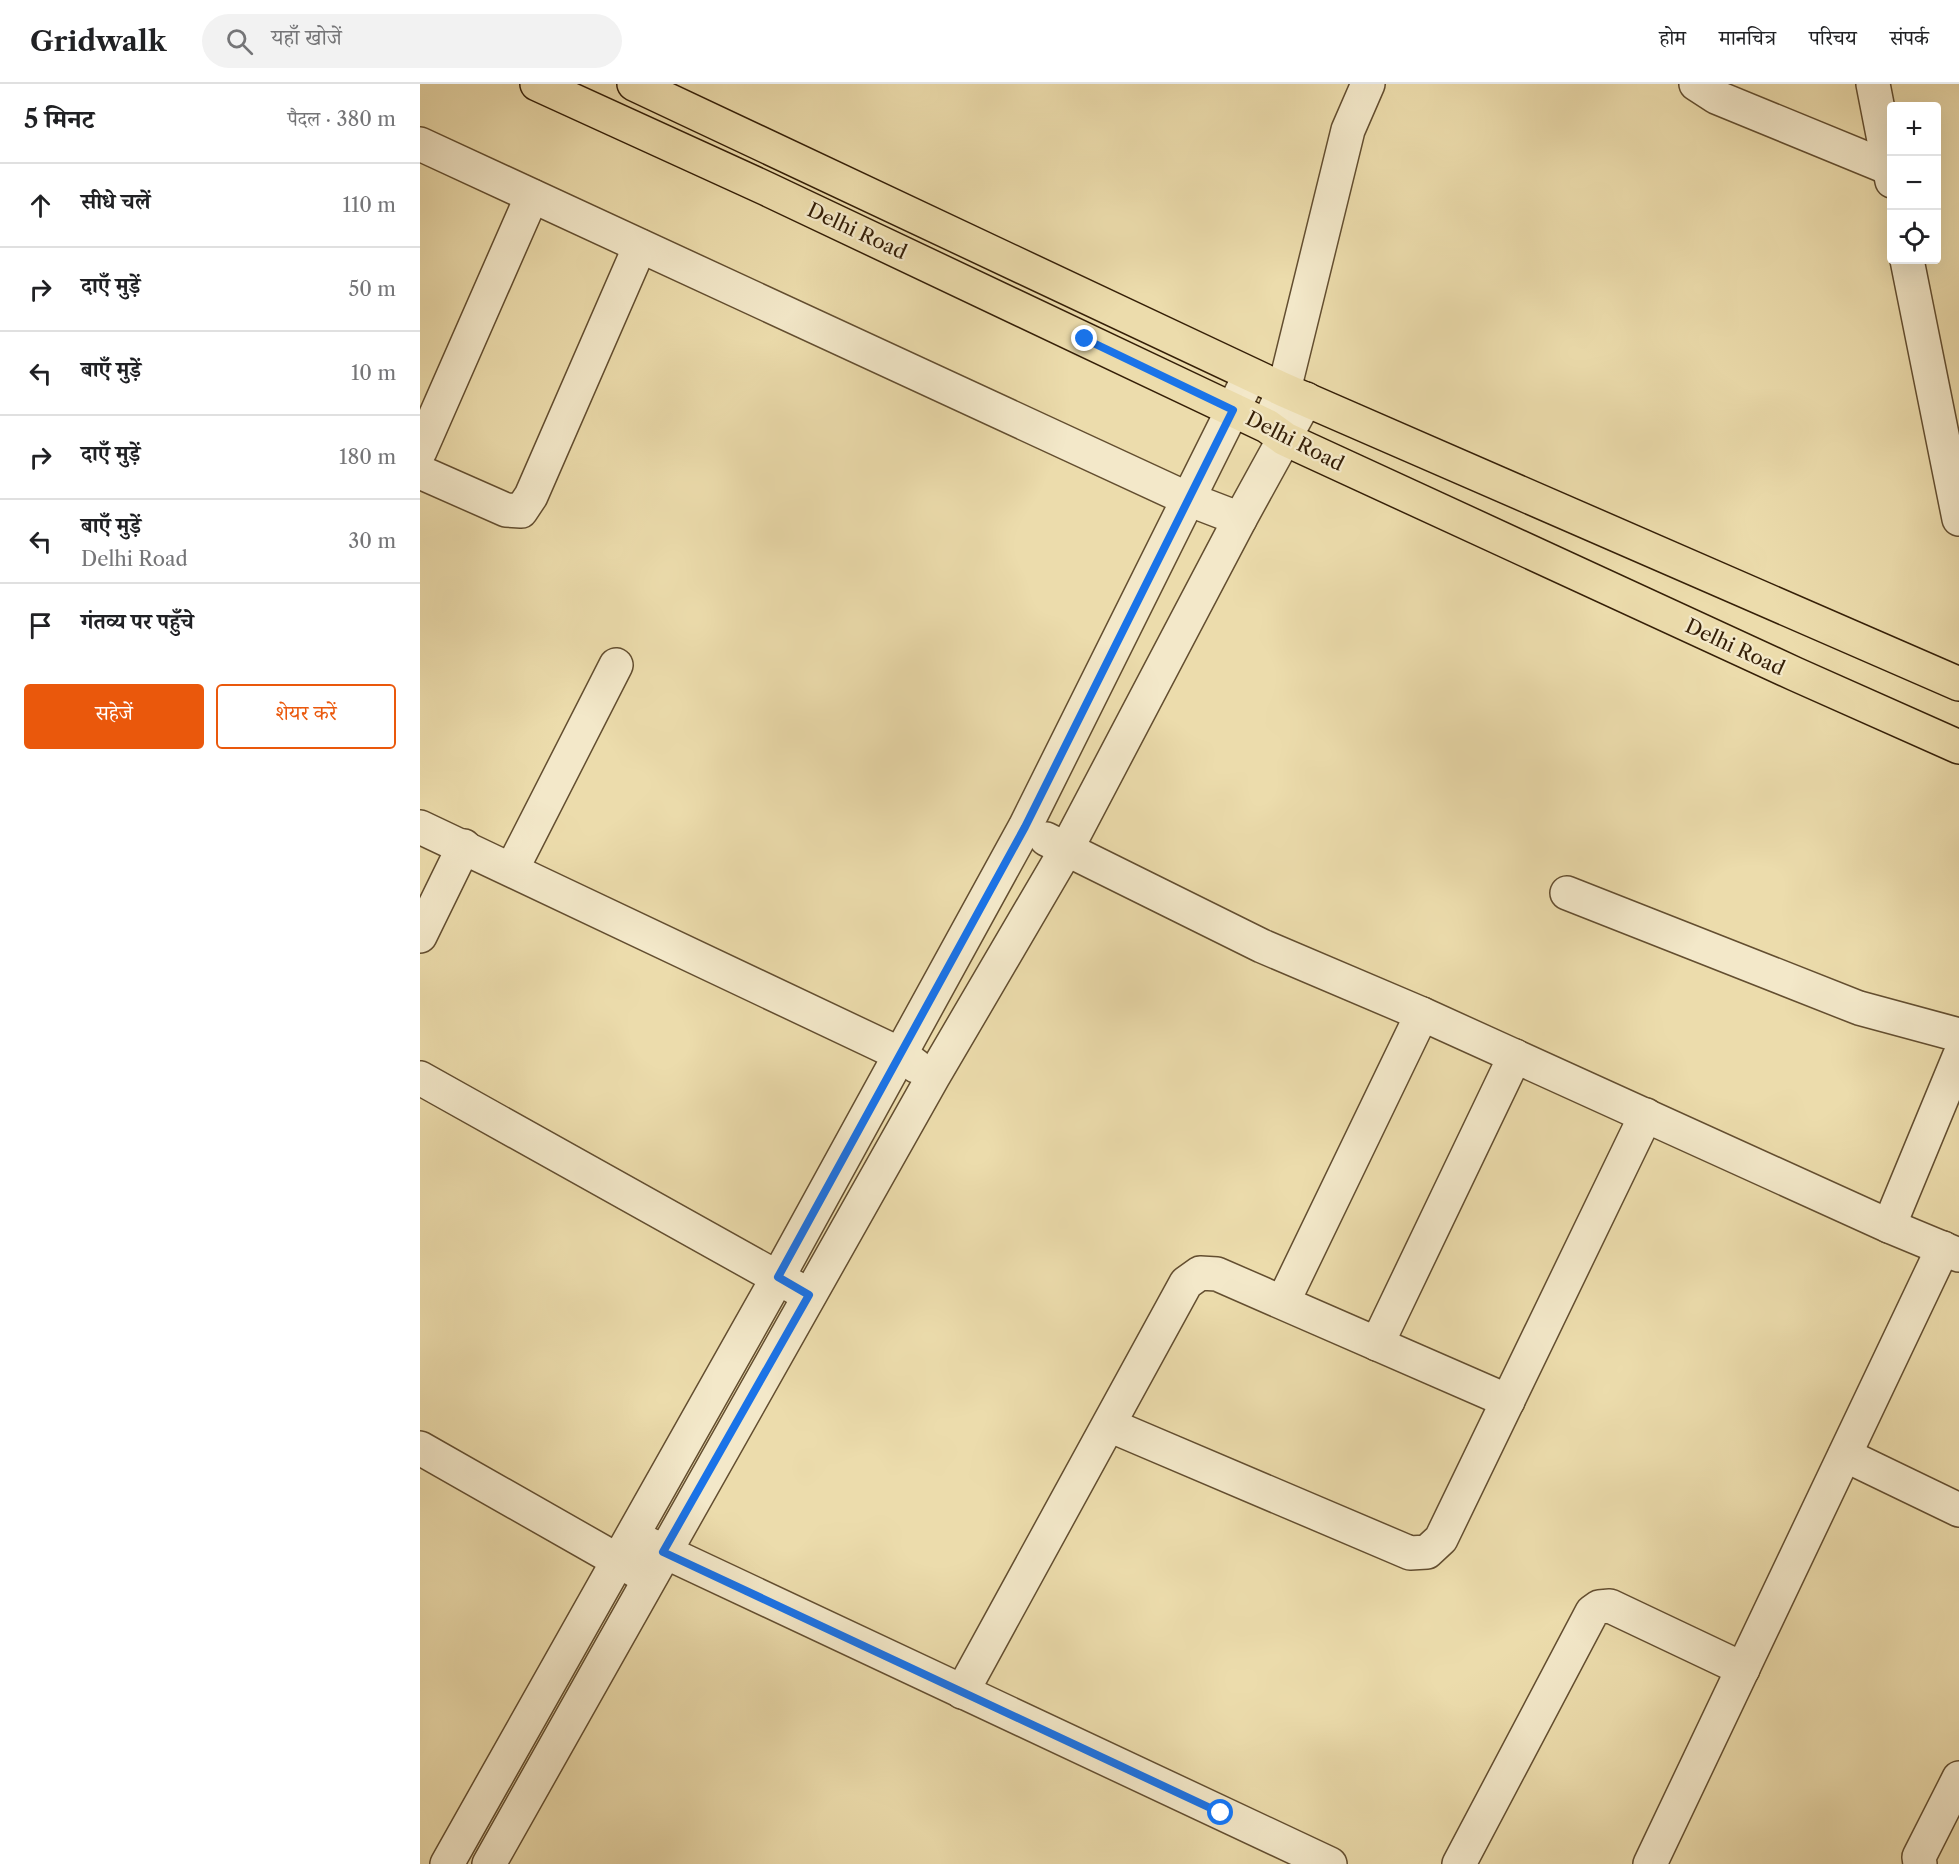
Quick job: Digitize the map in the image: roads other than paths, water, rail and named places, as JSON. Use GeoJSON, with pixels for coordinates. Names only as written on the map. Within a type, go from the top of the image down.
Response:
{"type":"FeatureCollection","features":[{"type":"Feature","properties":{"kind":"main road","name":"Delhi Road"},"geometry":{"type":"LineString","coordinates":[[537,84],[767,189],[1233,410],[1276,433],[1773,664],[1958,744]]}},
{"type":"Feature","properties":{"kind":"main road"},"geometry":{"type":"LineString","coordinates":[[634,84],[1250,375],[1959,684]]}},
{"type":"Feature","properties":{"kind":"street"},"geometry":{"type":"LineString","coordinates":[[489,1864],[933,1077],[1066,850],[1240,519],[1276,433],[1295,395],[1348,130],[1368,84]]}},
{"type":"Feature","properties":{"kind":"street"},"geometry":{"type":"LineString","coordinates":[[1696,84],[1716,97],[1887,173]]}},
{"type":"Feature","properties":{"kind":"street"},"geometry":{"type":"LineString","coordinates":[[1872,84],[1887,159]]}},
{"type":"Feature","properties":{"kind":"street"},"geometry":{"type":"LineString","coordinates":[[420,144],[1188,499],[1240,519]]}},
{"type":"Feature","properties":{"kind":"street"},"geometry":{"type":"LineString","coordinates":[[420,451],[532,196]]}},
{"type":"Feature","properties":{"kind":"street"},"geometry":{"type":"LineString","coordinates":[[420,472],[506,510],[521,511],[531,496],[640,246]]}},
{"type":"Feature","properties":{"kind":"street"},"geometry":{"type":"LineString","coordinates":[[1908,264],[1959,519]]}},
{"type":"Feature","properties":{"kind":"street"},"geometry":{"type":"LineString","coordinates":[[447,1864],[778,1277],[1025,827],[1250,375]]}},
{"type":"Feature","properties":{"kind":"street"},"geometry":{"type":"LineString","coordinates":[[512,869],[616,665]]}},
{"type":"Feature","properties":{"kind":"street"},"geometry":{"type":"LineString","coordinates":[[420,827],[900,1054],[933,1077]]}},
{"type":"Feature","properties":{"kind":"street"},"geometry":{"type":"LineString","coordinates":[[1025,827],[1066,850],[1262,946],[1422,1014],[1889,1226],[1951,1251],[1845,1455],[1650,1864]]}},
{"type":"Feature","properties":{"kind":"street"},"geometry":{"type":"LineString","coordinates":[[420,936],[464,846]]}},
{"type":"Feature","properties":{"kind":"street"},"geometry":{"type":"LineString","coordinates":[[1567,893],[1859,1008],[1959,1035]]}},
{"type":"Feature","properties":{"kind":"street"},"geometry":{"type":"LineString","coordinates":[[1283,1302],[1422,1014]]}},
{"type":"Feature","properties":{"kind":"street"},"geometry":{"type":"LineString","coordinates":[[1377,1344],[1515,1056]]}},
{"type":"Feature","properties":{"kind":"street"},"geometry":{"type":"LineString","coordinates":[[1889,1226],[1959,1057]]}},
{"type":"Feature","properties":{"kind":"street"},"geometry":{"type":"LineString","coordinates":[[420,1078],[809,1295]]}},
{"type":"Feature","properties":{"kind":"street"},"geometry":{"type":"LineString","coordinates":[[1108,1425],[1410,1553],[1427,1552],[1441,1539],[1646,1116]]}},
{"type":"Feature","properties":{"kind":"street"},"geometry":{"type":"LineString","coordinates":[[962,1692],[1186,1283],[1200,1273],[1217,1274],[1508,1401]]}},
{"type":"Feature","properties":{"kind":"street"},"geometry":{"type":"LineString","coordinates":[[420,1448],[625,1547],[656,1565],[962,1692],[1330,1864]]}},
{"type":"Feature","properties":{"kind":"street"},"geometry":{"type":"LineString","coordinates":[[1845,1455],[1959,1510]]}},
{"type":"Feature","properties":{"kind":"street"},"geometry":{"type":"LineString","coordinates":[[1459,1864],[1592,1612],[1599,1607],[1610,1606],[1743,1669]]}},
{"type":"Feature","properties":{"kind":"street"},"geometry":{"type":"LineString","coordinates":[[1920,1864],[1919,1857],[1959,1778]]}}]}
